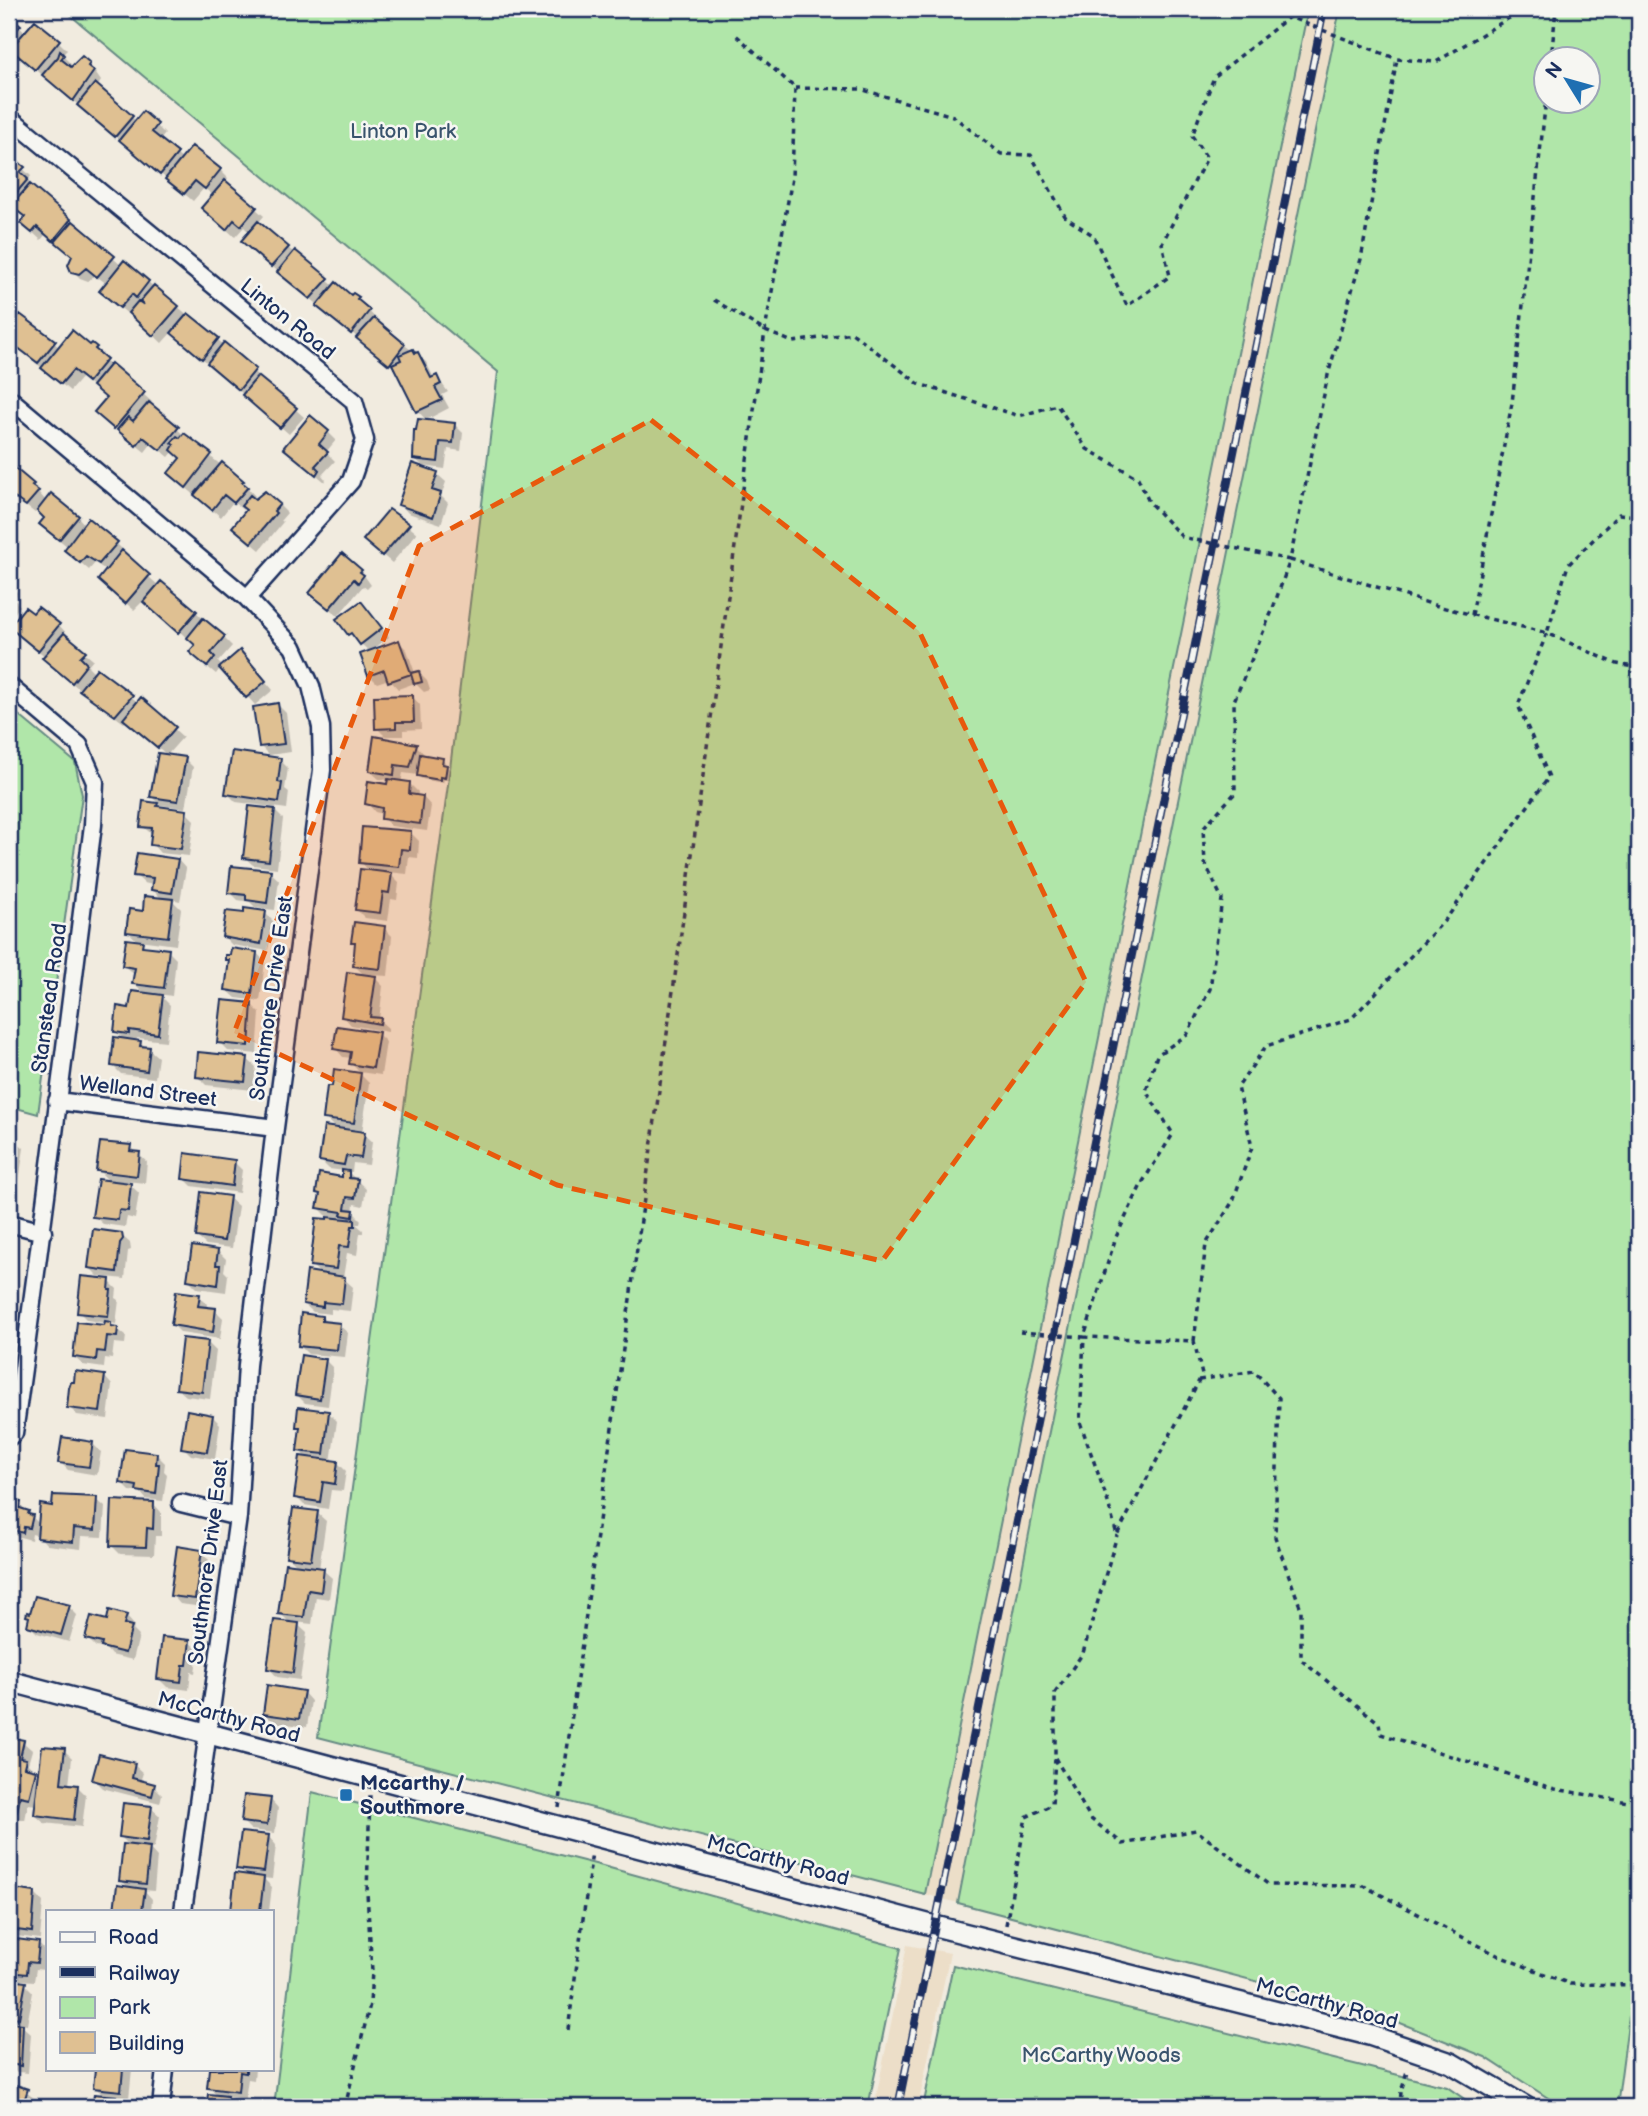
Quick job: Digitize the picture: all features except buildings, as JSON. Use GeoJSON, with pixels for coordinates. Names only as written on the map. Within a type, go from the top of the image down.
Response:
{"type":"FeatureCollection","features":[{"type":"Feature","properties":{"kind":"street","name":"Linton Road"},"geometry":{"type":"LineString","coordinates":[[9,117],[354,401],[365,440],[351,481],[247,598]]}},
{"type":"Feature","properties":{"kind":"street","name":"Southmore Drive East"},"geometry":{"type":"LineString","coordinates":[[9,398],[247,598],[293,647],[311,686],[321,727],[322,770],[247,1365],[238,1517],[183,1910]]}},
{"type":"Feature","properties":{"kind":"street","name":"Stanstead Road"},"geometry":{"type":"LineString","coordinates":[[9,686],[79,745],[96,782],[43,1232],[11,1435]]}},
{"type":"Feature","properties":{"kind":"street","name":"Welland Street"},"geometry":{"type":"LineString","coordinates":[[57,1101],[275,1128]]}},
{"type":"Feature","properties":{"kind":"street"},"geometry":{"type":"LineString","coordinates":[[9,1223],[43,1232]]}},
{"type":"Feature","properties":{"kind":"street"},"geometry":{"type":"LineString","coordinates":[[181,1503],[238,1517]]}},
{"type":"Feature","properties":{"kind":"street","name":"McCarthy Road"},"geometry":{"type":"LineString","coordinates":[[9,1681],[935,1926],[1369,2035],[1451,2063],[1526,2107]]}},
{"type":"Feature","properties":{"kind":"street"},"geometry":{"type":"LineString","coordinates":[[161,2107],[165,2070]]}},
{"type":"Feature","properties":{"kind":"path"},"geometry":{"type":"LineString","coordinates":[[736,35],[796,88],[860,89],[953,116],[1001,153],[1031,155],[1066,218],[1093,235],[1127,306],[1170,275],[1162,243],[1207,158],[1192,136],[1214,76],[1289,17],[1397,59],[1436,62],[1524,9]]}},
{"type":"Feature","properties":{"kind":"path"},"geometry":{"type":"LineString","coordinates":[[1552,46],[1556,9]]}},
{"type":"Feature","properties":{"kind":"path"},"geometry":{"type":"LineString","coordinates":[[1117,1535],[1080,1422],[1084,1338],[1116,1237],[1142,1183],[1173,1134],[1146,1091],[1157,1055],[1187,1035],[1210,989],[1222,899],[1205,863],[1203,828],[1235,793],[1234,701],[1290,560],[1328,375],[1361,259],[1397,59]]}},
{"type":"Feature","properties":{"kind":"path"},"geometry":{"type":"LineString","coordinates":[[558,1811],[765,331],[792,178],[796,88]]}},
{"type":"Feature","properties":{"kind":"path"},"geometry":{"type":"LineString","coordinates":[[1472,615],[1512,403],[1544,116]]}},
{"type":"Feature","properties":{"kind":"path"},"geometry":{"type":"LineString","coordinates":[[714,300],[765,331],[793,342],[852,333],[919,384],[1019,416],[1057,405],[1087,449],[1138,478],[1149,502],[1182,537],[1290,560],[1472,615],[1546,633],[1617,664],[1639,668]]}},
{"type":"Feature","properties":{"kind":"path"},"geometry":{"type":"LineString","coordinates":[[1006,1928],[1026,1817],[1052,1805],[1055,1693],[1083,1653],[1117,1535],[1202,1375],[1194,1341],[1206,1244],[1233,1200],[1252,1147],[1238,1087],[1266,1046],[1351,1019],[1446,919],[1549,778],[1518,705],[1546,633],[1568,565],[1619,514],[1639,516]]}},
{"type":"Feature","properties":{"kind":"path"},"geometry":{"type":"LineString","coordinates":[[1020,1332],[1084,1338],[1194,1341]]}},
{"type":"Feature","properties":{"kind":"path"},"geometry":{"type":"LineString","coordinates":[[1199,1380],[1254,1371],[1279,1398],[1275,1538],[1301,1609],[1301,1660],[1379,1723],[1381,1734],[1555,1789],[1639,1804]]}},
{"type":"Feature","properties":{"kind":"path"},"geometry":{"type":"LineString","coordinates":[[1055,1758],[1091,1819],[1123,1844],[1196,1830],[1269,1885],[1364,1886],[1499,1956],[1570,1984],[1639,1985]]}},
{"type":"Feature","properties":{"kind":"path"},"geometry":{"type":"LineString","coordinates":[[345,2107],[370,2004],[373,1971],[367,1893],[370,1777]]}},
{"type":"Feature","properties":{"kind":"path"},"geometry":{"type":"LineString","coordinates":[[568,2030],[592,1850]]}},
{"type":"Feature","properties":{"kind":"path"},"geometry":{"type":"LineString","coordinates":[[1400,2107],[1410,2050]]}},
{"type":"Feature","properties":{"kind":"path"},"geometry":{"type":"LineString","coordinates":[[1633,2107],[1637,2099],[1639,2078]]}},
{"type":"Feature","properties":{"kind":"highlighted area"},"geometry":{"type":"Polygon","coordinates":[[[651,420],[919,631],[1086,982],[882,1261],[557,1185],[234,1033],[419,546],[651,420]]]}},
{"type":"Feature","properties":{"kind":"shaded area"},"geometry":{"type":"Polygon","coordinates":[[[1308,9],[1340,9],[1043,1461],[958,1903],[925,1894],[1308,9]]]}},
{"type":"Feature","properties":{"kind":"shaded area"},"geometry":{"type":"Polygon","coordinates":[[[907,1945],[950,1953],[918,2107],[874,2107],[907,1945]]]}},
{"type":"Feature","properties":{"kind":"green space","name":"Linton Park"},"geometry":{"type":"Polygon","coordinates":[[[63,9],[1308,9],[925,1894],[318,1737],[448,785],[498,372],[63,9]]]}},
{"type":"Feature","properties":{"kind":"green space"},"geometry":{"type":"Polygon","coordinates":[[[1340,9],[1639,9],[1639,1939],[1617,2107],[1562,2107],[1485,2057],[1373,2012],[958,1903],[1043,1461],[1340,9]]]}},
{"type":"Feature","properties":{"kind":"green space"},"geometry":{"type":"Polygon","coordinates":[[[9,707],[75,762],[82,795],[38,1114],[9,1106],[9,707]]]}},
{"type":"Feature","properties":{"kind":"green space"},"geometry":{"type":"Polygon","coordinates":[[[312,1792],[599,1865],[901,1948],[868,2107],[274,2107],[312,1792]]]}},
{"type":"Feature","properties":{"kind":"green space","name":"McCarthy Woods"},"geometry":{"type":"Polygon","coordinates":[[[953,1965],[1447,2087],[1476,2107],[923,2107],[953,1965]]]}},
{"type":"Feature","properties":{"kind":"railway"},"geometry":{"type":"LineString","coordinates":[[898,2107],[1324,9]]}},
{"type":"Feature","properties":{"kind":"place","name":"Mccarthy / Southmore"},"geometry":{"type":"Point","coordinates":[346,1795]}}]}
